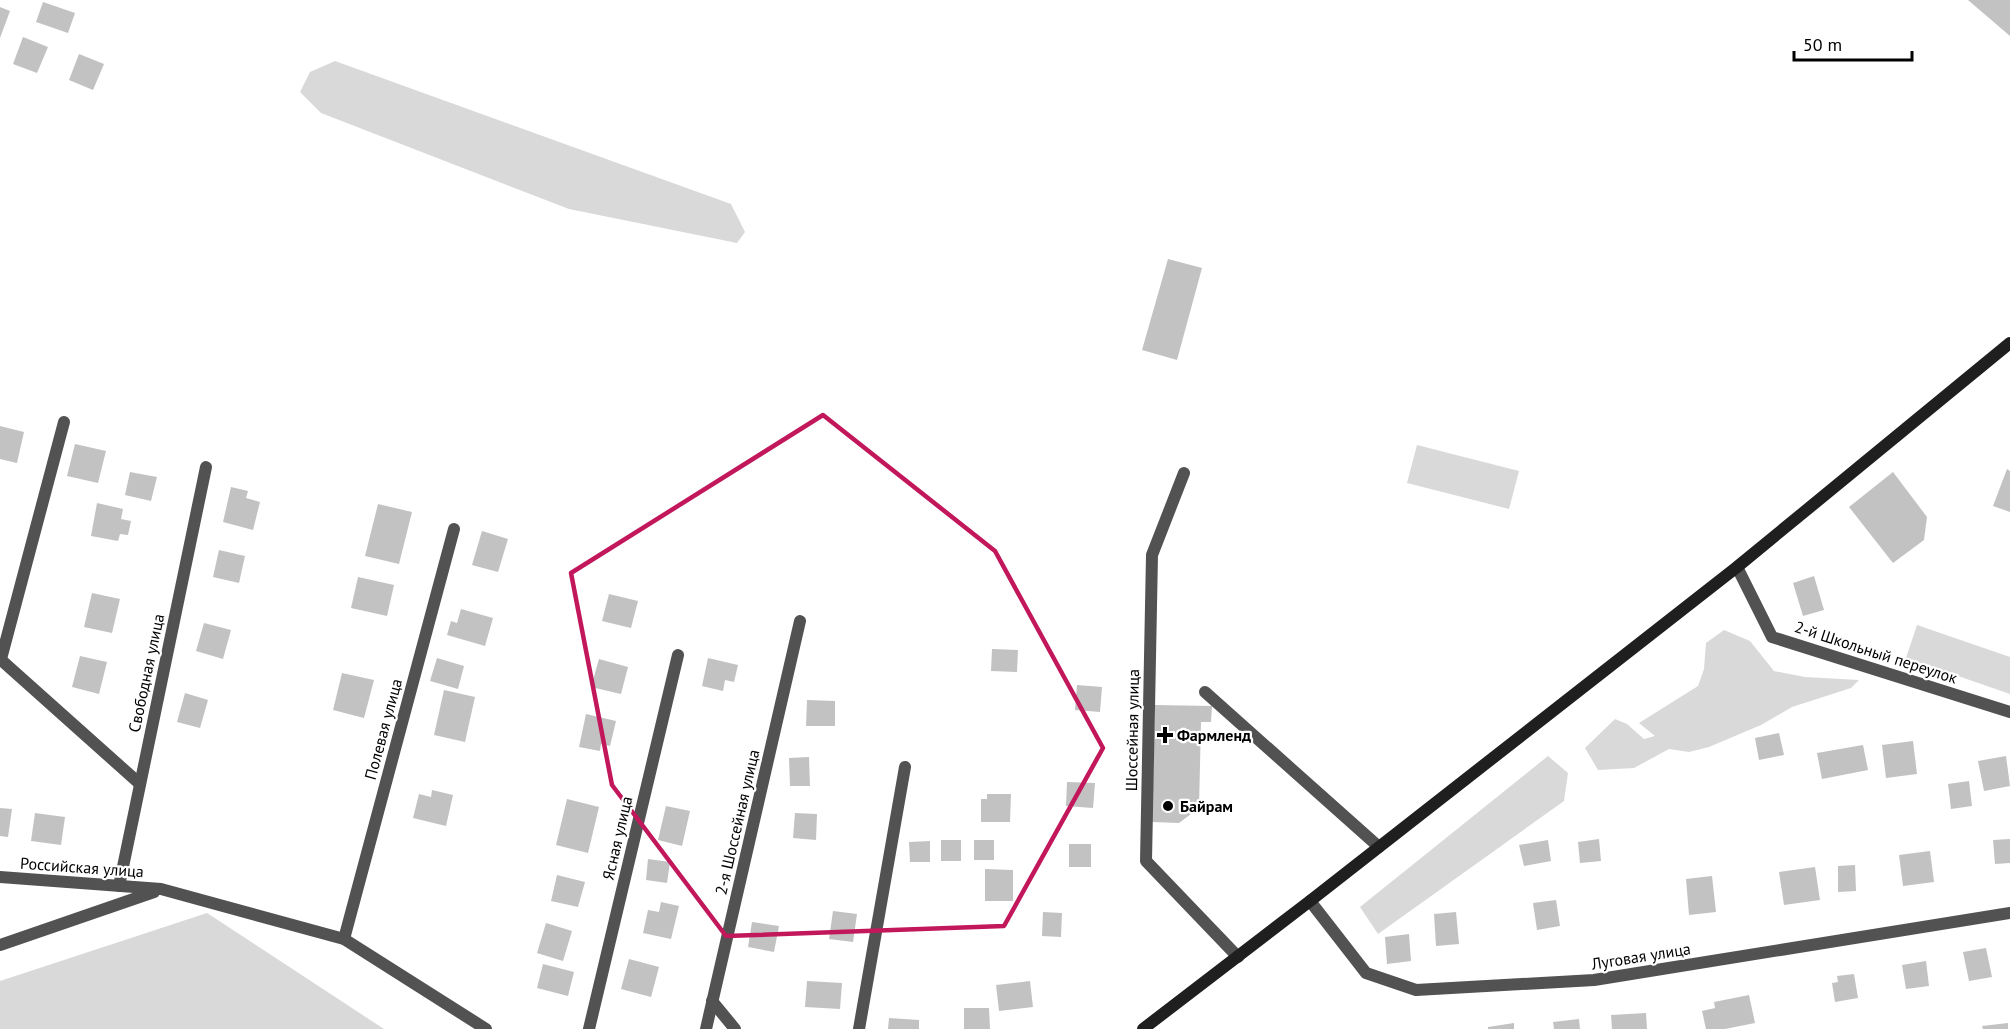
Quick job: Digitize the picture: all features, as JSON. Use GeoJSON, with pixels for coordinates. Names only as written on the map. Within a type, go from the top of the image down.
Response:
{"type":"FeatureCollection","features":[{"type":"Feature","properties":{"kind":"main road"},"geometry":{"type":"LineString","coordinates":[[1143,1029],[1737,567],[2010,343]]}},
{"type":"Feature","properties":{"kind":"street"},"geometry":{"type":"LineString","coordinates":[[64,422],[1,659],[140,784]]}},
{"type":"Feature","properties":{"kind":"street","name":"Свободная улица"},"geometry":{"type":"LineString","coordinates":[[119,886],[206,467]]}},
{"type":"Feature","properties":{"kind":"street","name":"Шоссейная улица"},"geometry":{"type":"LineString","coordinates":[[1184,473],[1152,555],[1146,861],[1238,957]]}},
{"type":"Feature","properties":{"kind":"street","name":"Полевая улица"},"geometry":{"type":"LineString","coordinates":[[344,939],[454,528]]}},
{"type":"Feature","properties":{"kind":"street","name":"2-й Школьный переулок"},"geometry":{"type":"LineString","coordinates":[[1737,567],[1772,637],[2010,712]]}},
{"type":"Feature","properties":{"kind":"street","name":"2-я Шоссейная улица"},"geometry":{"type":"LineString","coordinates":[[706,1029],[800,621]]}},
{"type":"Feature","properties":{"kind":"street","name":"Ясная улица"},"geometry":{"type":"LineString","coordinates":[[589,1029],[678,655]]}},
{"type":"Feature","properties":{"kind":"street"},"geometry":{"type":"LineString","coordinates":[[1205,692],[1379,847]]}},
{"type":"Feature","properties":{"kind":"street"},"geometry":{"type":"LineString","coordinates":[[859,1029],[905,767]]}},
{"type":"Feature","properties":{"kind":"street","name":"Российская улица"},"geometry":{"type":"LineString","coordinates":[[0,877],[161,889],[344,939],[486,1029]]}},
{"type":"Feature","properties":{"kind":"street"},"geometry":{"type":"LineString","coordinates":[[0,945],[161,889]]}},
{"type":"Feature","properties":{"kind":"street","name":"Луговая улица"},"geometry":{"type":"LineString","coordinates":[[1310,901],[1366,973],[1416,990],[1594,980],[2010,914]]}},
{"type":"Feature","properties":{"kind":"street"},"geometry":{"type":"LineString","coordinates":[[712,1001],[735,1029]]}},
{"type":"Feature","properties":{"kind":"highlighted area"},"geometry":{"type":"Polygon","coordinates":[[[823,415],[995,551],[1103,748],[1004,926],[726,936],[612,785],[571,573],[823,415]]]}},
{"type":"Feature","properties":{"kind":"shaded area"},"geometry":{"type":"Polygon","coordinates":[[[335,61],[731,204],[745,232],[737,243],[569,209],[321,113],[300,92],[310,72],[335,61]]]}},
{"type":"Feature","properties":{"kind":"shaded area"},"geometry":{"type":"Polygon","coordinates":[[[1417,445],[1519,471],[1509,509],[1407,483],[1417,445]]]}},
{"type":"Feature","properties":{"kind":"shaded area"},"geometry":{"type":"Polygon","coordinates":[[[1917,625],[2010,657],[2010,694],[1906,658],[1917,625]]]}},
{"type":"Feature","properties":{"kind":"shaded area"},"geometry":{"type":"Polygon","coordinates":[[[1724,630],[1750,641],[1774,671],[1805,677],[1859,680],[1851,688],[1792,707],[1761,725],[1709,747],[1689,752],[1669,749],[1634,768],[1598,770],[1585,748],[1615,719],[1627,724],[1644,739],[1655,736],[1639,723],[1698,686],[1704,669],[1706,643],[1724,630]]]}},
{"type":"Feature","properties":{"kind":"shaded area"},"geometry":{"type":"Polygon","coordinates":[[[1548,756],[1568,773],[1564,801],[1378,934],[1360,907],[1548,756]]]}},
{"type":"Feature","properties":{"kind":"shaded area"},"geometry":{"type":"Polygon","coordinates":[[[207,913],[384,1029],[0,1029],[0,981],[207,913]]]}},
{"type":"Feature","properties":{"kind":"building"},"geometry":{"type":"Polygon","coordinates":[[[1968,0],[2010,0],[2010,36],[1968,0]]]}},
{"type":"Feature","properties":{"kind":"building"},"geometry":{"type":"Polygon","coordinates":[[[43,2],[75,13],[68,33],[36,22],[43,2]]]}},
{"type":"Feature","properties":{"kind":"building"},"geometry":{"type":"Polygon","coordinates":[[[0,7],[10,11],[0,38],[0,7]]]}},
{"type":"Feature","properties":{"kind":"building"},"geometry":{"type":"Polygon","coordinates":[[[23,37],[48,47],[37,73],[13,64],[23,37]]]}},
{"type":"Feature","properties":{"kind":"building"},"geometry":{"type":"Polygon","coordinates":[[[79,54],[104,64],[93,90],[69,80],[79,54]]]}},
{"type":"Feature","properties":{"kind":"building"},"geometry":{"type":"Polygon","coordinates":[[[1168,259],[1202,268],[1177,360],[1142,350],[1168,259]]]}},
{"type":"Feature","properties":{"kind":"building"},"geometry":{"type":"Polygon","coordinates":[[[0,426],[24,432],[17,463],[0,459],[0,426]]]}},
{"type":"Feature","properties":{"kind":"building"},"geometry":{"type":"Polygon","coordinates":[[[75,444],[106,451],[98,483],[67,476],[75,444]]]}},
{"type":"Feature","properties":{"kind":"building"},"geometry":{"type":"Polygon","coordinates":[[[2007,469],[2010,471],[2010,512],[1993,506],[2007,469]]]}},
{"type":"Feature","properties":{"kind":"building"},"geometry":{"type":"Polygon","coordinates":[[[130,472],[157,477],[151,501],[125,495],[130,472]]]}},
{"type":"Feature","properties":{"kind":"building"},"geometry":{"type":"Polygon","coordinates":[[[1893,472],[1927,517],[1924,540],[1893,563],[1849,507],[1893,472]]]}},
{"type":"Feature","properties":{"kind":"building"},"geometry":{"type":"Polygon","coordinates":[[[231,487],[248,491],[246,498],[260,502],[253,530],[223,522],[231,487]]]}},
{"type":"Feature","properties":{"kind":"building"},"geometry":{"type":"Polygon","coordinates":[[[97,503],[123,509],[121,519],[131,521],[128,535],[120,534],[118,541],[91,536],[97,503]]]}},
{"type":"Feature","properties":{"kind":"building"},"geometry":{"type":"Polygon","coordinates":[[[378,504],[412,512],[399,564],[365,556],[378,504]]]}},
{"type":"Feature","properties":{"kind":"building"},"geometry":{"type":"Polygon","coordinates":[[[482,531],[508,539],[498,572],[472,565],[482,531]]]}},
{"type":"Feature","properties":{"kind":"building"},"geometry":{"type":"Polygon","coordinates":[[[219,550],[245,556],[239,583],[213,577],[219,550]]]}},
{"type":"Feature","properties":{"kind":"building"},"geometry":{"type":"Polygon","coordinates":[[[1814,576],[1824,610],[1803,616],[1793,583],[1814,576]]]}},
{"type":"Feature","properties":{"kind":"building"},"geometry":{"type":"Polygon","coordinates":[[[358,577],[394,585],[387,616],[351,608],[358,577]]]}},
{"type":"Feature","properties":{"kind":"building"},"geometry":{"type":"Polygon","coordinates":[[[92,593],[120,599],[112,633],[84,627],[92,593]]]}},
{"type":"Feature","properties":{"kind":"building"},"geometry":{"type":"Polygon","coordinates":[[[609,594],[638,601],[631,628],[602,621],[609,594]]]}},
{"type":"Feature","properties":{"kind":"building"},"geometry":{"type":"Polygon","coordinates":[[[461,609],[493,618],[485,646],[447,635],[451,621],[457,623],[461,609]]]}},
{"type":"Feature","properties":{"kind":"building"},"geometry":{"type":"Polygon","coordinates":[[[204,623],[231,630],[223,659],[196,651],[204,623]]]}},
{"type":"Feature","properties":{"kind":"building"},"geometry":{"type":"Polygon","coordinates":[[[992,649],[1018,650],[1017,672],[991,671],[992,649]]]}},
{"type":"Feature","properties":{"kind":"building"},"geometry":{"type":"Polygon","coordinates":[[[80,656],[107,662],[99,694],[72,687],[80,656]]]}},
{"type":"Feature","properties":{"kind":"building"},"geometry":{"type":"Polygon","coordinates":[[[437,658],[464,666],[458,689],[430,681],[437,658]]]}},
{"type":"Feature","properties":{"kind":"building"},"geometry":{"type":"Polygon","coordinates":[[[708,658],[738,665],[734,682],[725,680],[723,691],[702,686],[708,658]]]}},
{"type":"Feature","properties":{"kind":"building"},"geometry":{"type":"Polygon","coordinates":[[[599,659],[628,667],[621,694],[591,687],[599,659]]]}},
{"type":"Feature","properties":{"kind":"building"},"geometry":{"type":"Polygon","coordinates":[[[342,673],[374,680],[364,718],[333,710],[342,673]]]}},
{"type":"Feature","properties":{"kind":"building"},"geometry":{"type":"Polygon","coordinates":[[[1077,685],[1102,687],[1100,712],[1075,710],[1077,685]]]}},
{"type":"Feature","properties":{"kind":"building"},"geometry":{"type":"Polygon","coordinates":[[[444,690],[475,697],[465,742],[434,735],[444,690]]]}},
{"type":"Feature","properties":{"kind":"building"},"geometry":{"type":"Polygon","coordinates":[[[185,693],[208,700],[200,728],[177,722],[185,693]]]}},
{"type":"Feature","properties":{"kind":"building"},"geometry":{"type":"Polygon","coordinates":[[[807,700],[835,701],[835,726],[806,726],[807,700]]]}},
{"type":"Feature","properties":{"kind":"building"},"geometry":{"type":"Polygon","coordinates":[[[1155,705],[1212,706],[1211,722],[1201,722],[1199,808],[1179,823],[1152,822],[1155,705]]]}},
{"type":"Feature","properties":{"kind":"building"},"geometry":{"type":"Polygon","coordinates":[[[586,714],[616,721],[610,746],[601,744],[600,751],[579,747],[586,714]]]}},
{"type":"Feature","properties":{"kind":"building"},"geometry":{"type":"Polygon","coordinates":[[[1779,733],[1784,755],[1759,760],[1755,738],[1779,733]]]}},
{"type":"Feature","properties":{"kind":"building"},"geometry":{"type":"Polygon","coordinates":[[[1913,741],[1917,774],[1886,778],[1882,745],[1913,741]]]}},
{"type":"Feature","properties":{"kind":"building"},"geometry":{"type":"Polygon","coordinates":[[[1863,745],[1868,770],[1822,779],[1817,753],[1863,745]]]}},
{"type":"Feature","properties":{"kind":"building"},"geometry":{"type":"Polygon","coordinates":[[[2006,756],[2010,786],[1984,791],[1978,761],[2006,756]]]}},
{"type":"Feature","properties":{"kind":"building"},"geometry":{"type":"Polygon","coordinates":[[[809,757],[810,786],[790,786],[789,758],[809,757]]]}},
{"type":"Feature","properties":{"kind":"building"},"geometry":{"type":"Polygon","coordinates":[[[1969,781],[1972,806],[1951,809],[1948,784],[1969,781]]]}},
{"type":"Feature","properties":{"kind":"building"},"geometry":{"type":"Polygon","coordinates":[[[1067,782],[1095,783],[1093,808],[1066,806],[1067,782]]]}},
{"type":"Feature","properties":{"kind":"building"},"geometry":{"type":"Polygon","coordinates":[[[432,790],[453,795],[446,826],[413,818],[419,794],[431,797],[432,790]]]}},
{"type":"Feature","properties":{"kind":"building"},"geometry":{"type":"Polygon","coordinates":[[[987,794],[1011,794],[1010,822],[981,822],[981,799],[987,799],[987,794]]]}},
{"type":"Feature","properties":{"kind":"building"},"geometry":{"type":"Polygon","coordinates":[[[567,799],[599,807],[588,853],[556,845],[567,799]]]}},
{"type":"Feature","properties":{"kind":"building"},"geometry":{"type":"Polygon","coordinates":[[[666,806],[690,811],[682,846],[658,840],[666,806]]]}},
{"type":"Feature","properties":{"kind":"building"},"geometry":{"type":"Polygon","coordinates":[[[0,808],[12,809],[8,837],[0,836],[0,808]]]}},
{"type":"Feature","properties":{"kind":"building"},"geometry":{"type":"Polygon","coordinates":[[[35,813],[65,817],[61,845],[31,841],[35,813]]]}},
{"type":"Feature","properties":{"kind":"building"},"geometry":{"type":"Polygon","coordinates":[[[795,813],[817,814],[816,840],[793,838],[795,813]]]}},
{"type":"Feature","properties":{"kind":"building"},"geometry":{"type":"Polygon","coordinates":[[[1599,839],[1601,861],[1580,863],[1578,842],[1599,839]]]}},
{"type":"Feature","properties":{"kind":"building"},"geometry":{"type":"Polygon","coordinates":[[[2010,839],[2010,863],[1995,864],[1993,840],[2010,839]]]}},
{"type":"Feature","properties":{"kind":"building"},"geometry":{"type":"Polygon","coordinates":[[[941,840],[961,840],[961,861],[941,861],[941,840]]]}},
{"type":"Feature","properties":{"kind":"building"},"geometry":{"type":"Polygon","coordinates":[[[974,840],[994,840],[994,860],[974,860],[974,840]]]}},
{"type":"Feature","properties":{"kind":"building"},"geometry":{"type":"Polygon","coordinates":[[[1548,840],[1551,861],[1524,866],[1519,845],[1548,840]]]}},
{"type":"Feature","properties":{"kind":"building"},"geometry":{"type":"Polygon","coordinates":[[[930,841],[930,862],[910,862],[909,842],[930,841]]]}},
{"type":"Feature","properties":{"kind":"building"},"geometry":{"type":"Polygon","coordinates":[[[1069,844],[1091,844],[1091,867],[1069,867],[1069,844]]]}},
{"type":"Feature","properties":{"kind":"building"},"geometry":{"type":"Polygon","coordinates":[[[1930,851],[1934,882],[1903,886],[1899,855],[1930,851]]]}},
{"type":"Feature","properties":{"kind":"building"},"geometry":{"type":"Polygon","coordinates":[[[648,859],[670,862],[667,883],[646,880],[648,859]]]}},
{"type":"Feature","properties":{"kind":"building"},"geometry":{"type":"Polygon","coordinates":[[[1855,865],[1856,891],[1838,892],[1838,866],[1855,865]]]}},
{"type":"Feature","properties":{"kind":"building"},"geometry":{"type":"Polygon","coordinates":[[[1815,867],[1820,900],[1784,905],[1779,872],[1815,867]]]}},
{"type":"Feature","properties":{"kind":"building"},"geometry":{"type":"Polygon","coordinates":[[[985,869],[1013,870],[1013,901],[985,901],[985,869]]]}},
{"type":"Feature","properties":{"kind":"building"},"geometry":{"type":"Polygon","coordinates":[[[557,875],[585,882],[578,907],[551,901],[557,875]]]}},
{"type":"Feature","properties":{"kind":"building"},"geometry":{"type":"Polygon","coordinates":[[[1712,876],[1716,912],[1689,915],[1686,879],[1712,876]]]}},
{"type":"Feature","properties":{"kind":"building"},"geometry":{"type":"Polygon","coordinates":[[[1556,900],[1560,926],[1537,930],[1533,903],[1556,900]]]}},
{"type":"Feature","properties":{"kind":"building"},"geometry":{"type":"Polygon","coordinates":[[[661,902],[679,906],[671,939],[643,933],[648,910],[659,912],[661,902]]]}},
{"type":"Feature","properties":{"kind":"building"},"geometry":{"type":"Polygon","coordinates":[[[833,911],[857,914],[853,942],[829,939],[833,911]]]}},
{"type":"Feature","properties":{"kind":"building"},"geometry":{"type":"Polygon","coordinates":[[[1043,912],[1062,913],[1061,937],[1042,936],[1043,912]]]}},
{"type":"Feature","properties":{"kind":"building"},"geometry":{"type":"Polygon","coordinates":[[[1456,912],[1459,944],[1436,946],[1434,914],[1456,912]]]}},
{"type":"Feature","properties":{"kind":"building"},"geometry":{"type":"Polygon","coordinates":[[[752,922],[779,926],[774,952],[748,947],[752,922]]]}},
{"type":"Feature","properties":{"kind":"building"},"geometry":{"type":"Polygon","coordinates":[[[546,923],[572,931],[563,961],[537,953],[546,923]]]}},
{"type":"Feature","properties":{"kind":"building"},"geometry":{"type":"Polygon","coordinates":[[[1409,934],[1411,961],[1387,964],[1385,937],[1409,934]]]}},
{"type":"Feature","properties":{"kind":"building"},"geometry":{"type":"Polygon","coordinates":[[[1986,948],[1992,977],[1969,981],[1963,952],[1986,948]]]}},
{"type":"Feature","properties":{"kind":"building"},"geometry":{"type":"Polygon","coordinates":[[[629,959],[659,967],[651,997],[621,989],[629,959]]]}},
{"type":"Feature","properties":{"kind":"building"},"geometry":{"type":"Polygon","coordinates":[[[1926,961],[1929,986],[1906,989],[1902,965],[1926,961]]]}},
{"type":"Feature","properties":{"kind":"building"},"geometry":{"type":"Polygon","coordinates":[[[543,964],[574,972],[568,996],[537,988],[543,964]]]}},
{"type":"Feature","properties":{"kind":"building"},"geometry":{"type":"Polygon","coordinates":[[[1854,974],[1858,998],[1835,1002],[1832,983],[1838,982],[1837,976],[1854,974]]]}},
{"type":"Feature","properties":{"kind":"building"},"geometry":{"type":"Polygon","coordinates":[[[807,981],[842,983],[840,1009],[805,1007],[807,981]]]}},
{"type":"Feature","properties":{"kind":"building"},"geometry":{"type":"Polygon","coordinates":[[[1030,981],[1033,1007],[999,1011],[996,985],[1030,981]]]}},
{"type":"Feature","properties":{"kind":"building"},"geometry":{"type":"Polygon","coordinates":[[[1749,995],[1755,1023],[1725,1029],[1706,1029],[1702,1011],[1715,1008],[1714,1002],[1749,995]]]}},
{"type":"Feature","properties":{"kind":"building"},"geometry":{"type":"Polygon","coordinates":[[[964,1008],[989,1008],[990,1029],[964,1029],[964,1008]]]}},
{"type":"Feature","properties":{"kind":"building"},"geometry":{"type":"Polygon","coordinates":[[[1646,1013],[1647,1029],[1612,1029],[1611,1015],[1646,1013]]]}},
{"type":"Feature","properties":{"kind":"building"},"geometry":{"type":"Polygon","coordinates":[[[889,1018],[919,1020],[919,1029],[888,1029],[889,1018]]]}},
{"type":"Feature","properties":{"kind":"building"},"geometry":{"type":"Polygon","coordinates":[[[1579,1019],[1580,1029],[1554,1029],[1553,1022],[1579,1019]]]}},
{"type":"Feature","properties":{"kind":"building"},"geometry":{"type":"Polygon","coordinates":[[[1514,1023],[1514,1029],[1488,1029],[1488,1027],[1514,1023]]]}},
{"type":"Feature","properties":{"kind":"building"},"geometry":{"type":"Polygon","coordinates":[[[2008,1023],[2008,1029],[1983,1029],[1982,1026],[2008,1023]]]}},
{"type":"Feature","properties":{"kind":"place","name":"Фармленд"},"geometry":{"type":"Point","coordinates":[1165,735]}},
{"type":"Feature","properties":{"kind":"place","name":"Байрам"},"geometry":{"type":"Point","coordinates":[1168,806]}}]}
